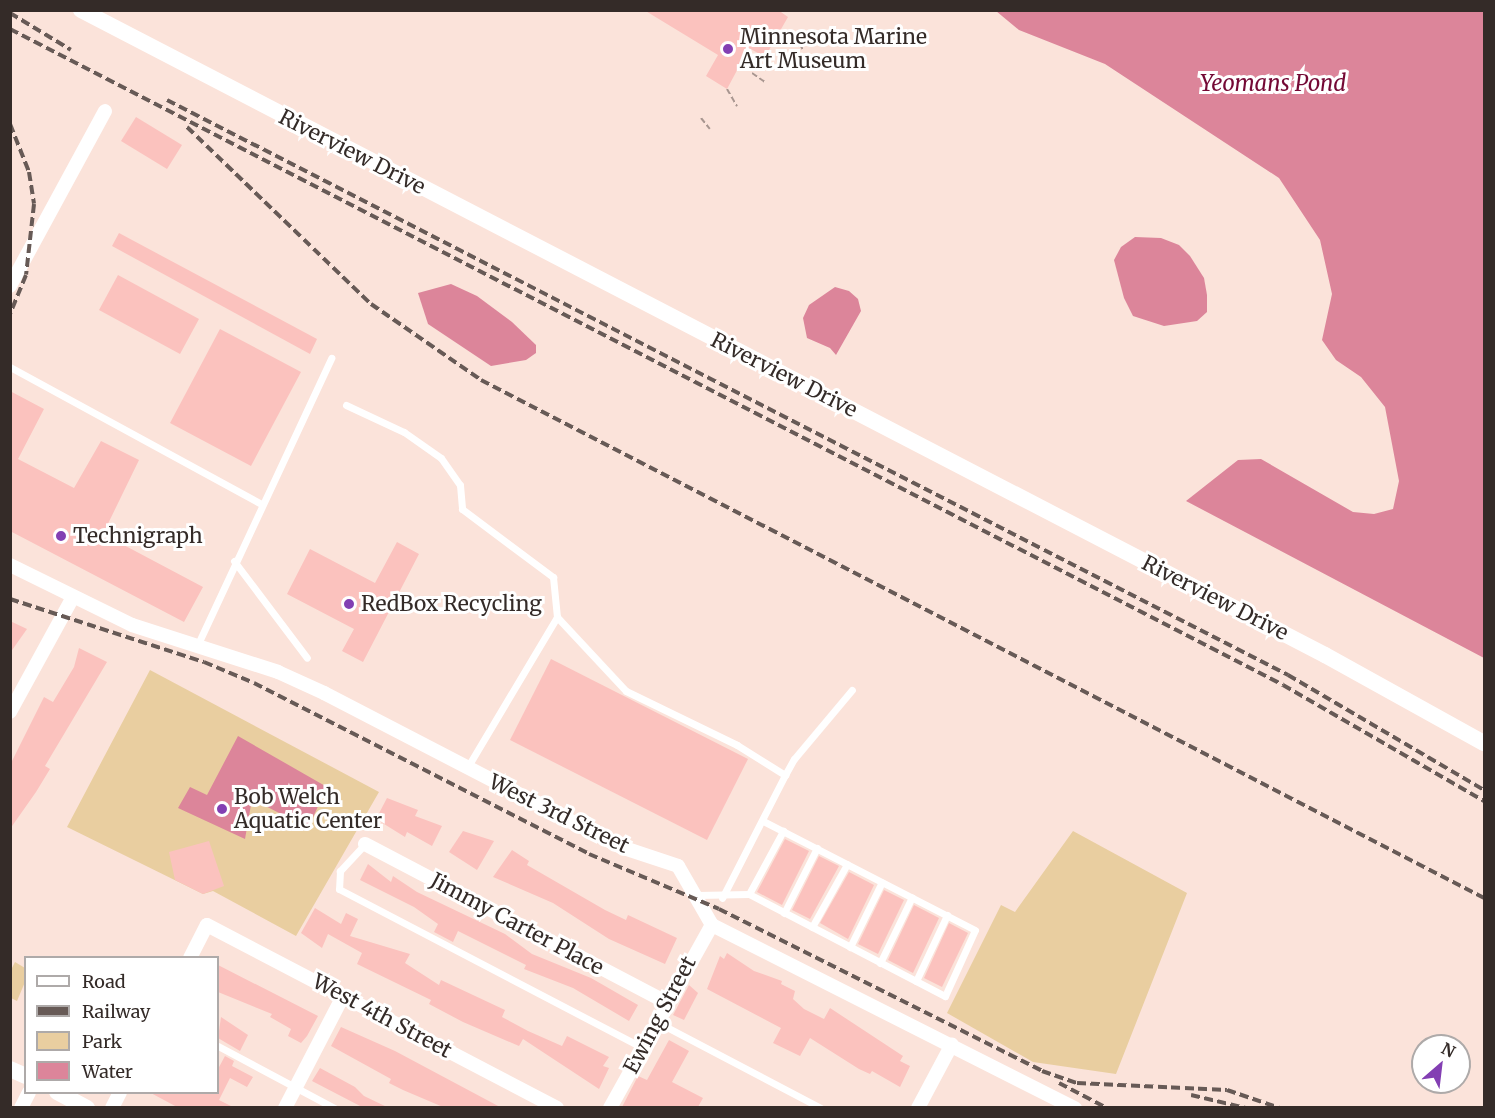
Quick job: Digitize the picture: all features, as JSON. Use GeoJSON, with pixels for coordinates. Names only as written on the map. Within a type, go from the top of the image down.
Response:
{"type":"FeatureCollection","features":[{"type":"Feature","properties":{"kind":"street","name":"Riverview Drive"},"geometry":{"type":"LineString","coordinates":[[81,10],[1314,649],[1485,743]]}},
{"type":"Feature","properties":{"kind":"street"},"geometry":{"type":"LineString","coordinates":[[10,286],[105,111]]}},
{"type":"Feature","properties":{"kind":"street","name":"West 3rd Street"},"geometry":{"type":"LineString","coordinates":[[10,565],[132,625],[278,672],[324,693],[621,847],[678,866],[697,895],[712,925]]}},
{"type":"Feature","properties":{"kind":"street"},"geometry":{"type":"LineString","coordinates":[[10,711],[73,597]]}},
{"type":"Feature","properties":{"kind":"street","name":"Jimmy Carter Place"},"geometry":{"type":"LineString","coordinates":[[365,844],[668,1003]]}},
{"type":"Feature","properties":{"kind":"street","name":"West 4th Street"},"geometry":{"type":"LineString","coordinates":[[191,956],[207,925],[557,1107]]}},
{"type":"Feature","properties":{"kind":"street"},"geometry":{"type":"LineString","coordinates":[[712,925],[1075,1107]]}},
{"type":"Feature","properties":{"kind":"street","name":"Ewing Street"},"geometry":{"type":"LineString","coordinates":[[610,1107],[668,1003],[703,934],[712,925]]}},
{"type":"Feature","properties":{"kind":"street"},"geometry":{"type":"LineString","coordinates":[[285,1107],[343,996]]}},
{"type":"Feature","properties":{"kind":"street"},"geometry":{"type":"LineString","coordinates":[[918,1107],[952,1044]]}},
{"type":"Feature","properties":{"kind":"street"},"geometry":{"type":"LineString","coordinates":[[10,1069],[24,1075]]}},
{"type":"Feature","properties":{"kind":"street"},"geometry":{"type":"LineString","coordinates":[[61,1094],[87,1107]]}},
{"type":"Feature","properties":{"kind":"lane"},"geometry":{"type":"LineString","coordinates":[[197,646],[234,561],[331,358]]}},
{"type":"Feature","properties":{"kind":"lane"},"geometry":{"type":"LineString","coordinates":[[10,368],[261,504]]}},
{"type":"Feature","properties":{"kind":"lane"},"geometry":{"type":"LineString","coordinates":[[346,405],[404,432],[441,458],[460,485],[462,509],[553,577],[556,617],[467,768]]}},
{"type":"Feature","properties":{"kind":"lane"},"geometry":{"type":"LineString","coordinates":[[234,561],[307,658]]}},
{"type":"Feature","properties":{"kind":"lane"},"geometry":{"type":"LineString","coordinates":[[556,617],[626,691],[737,745],[785,776]]}},
{"type":"Feature","properties":{"kind":"lane"},"geometry":{"type":"LineString","coordinates":[[722,898],[794,759],[852,690]]}},
{"type":"Feature","properties":{"kind":"lane"},"geometry":{"type":"LineString","coordinates":[[697,895],[722,898],[749,894],[945,996],[975,930],[763,821]]}},
{"type":"Feature","properties":{"kind":"lane"},"geometry":{"type":"LineString","coordinates":[[749,894],[783,831]]}},
{"type":"Feature","properties":{"kind":"lane"},"geometry":{"type":"LineString","coordinates":[[365,844],[340,871],[339,889],[643,1048]]}},
{"type":"Feature","properties":{"kind":"lane"},"geometry":{"type":"LineString","coordinates":[[784,913],[817,848]]}},
{"type":"Feature","properties":{"kind":"lane"},"geometry":{"type":"LineString","coordinates":[[813,927],[847,864]]}},
{"type":"Feature","properties":{"kind":"lane"},"geometry":{"type":"LineString","coordinates":[[850,947],[882,882]]}},
{"type":"Feature","properties":{"kind":"lane"},"geometry":{"type":"LineString","coordinates":[[880,963],[912,897]]}},
{"type":"Feature","properties":{"kind":"lane"},"geometry":{"type":"LineString","coordinates":[[916,981],[948,915]]}},
{"type":"Feature","properties":{"kind":"lane"},"geometry":{"type":"LineString","coordinates":[[657,1022],[821,1107]]}},
{"type":"Feature","properties":{"kind":"lane"},"geometry":{"type":"LineString","coordinates":[[219,1047],[334,1107]]}},
{"type":"Feature","properties":{"kind":"path"},"geometry":{"type":"LineString","coordinates":[[795,36],[803,50]]}},
{"type":"Feature","properties":{"kind":"path"},"geometry":{"type":"LineString","coordinates":[[752,74],[765,82]]}},
{"type":"Feature","properties":{"kind":"path"},"geometry":{"type":"LineString","coordinates":[[727,89],[737,106]]}},
{"type":"Feature","properties":{"kind":"path"},"geometry":{"type":"LineString","coordinates":[[701,118],[710,129]]}},
{"type":"Feature","properties":{"kind":"green space","name":"Bob Welch Aquatic Center"},"geometry":{"type":"Polygon","coordinates":[[[150,670],[379,792],[296,936],[213,891],[203,894],[67,827],[150,670]]]}},
{"type":"Feature","properties":{"kind":"green space"},"geometry":{"type":"Polygon","coordinates":[[[1073,831],[1187,893],[1116,1074],[1033,1062],[947,1013],[1001,905],[1015,912],[1073,831]]]}},
{"type":"Feature","properties":{"kind":"green space"},"geometry":{"type":"Polygon","coordinates":[[[15,962],[24,967],[24,984],[17,1001],[11,998],[11,970],[15,962]]]}},
{"type":"Feature","properties":{"kind":"water","name":"Yeomans Pond"},"geometry":{"type":"Polygon","coordinates":[[[996,11],[1484,11],[1484,658],[1186,501],[1238,460],[1261,459],[1353,512],[1374,514],[1393,509],[1399,481],[1385,407],[1361,377],[1336,360],[1322,340],[1332,294],[1320,240],[1279,178],[1105,64],[1019,30],[996,11]]]}},
{"type":"Feature","properties":{"kind":"water"},"geometry":{"type":"Polygon","coordinates":[[[1135,237],[1161,238],[1179,245],[1190,256],[1204,278],[1207,295],[1207,312],[1197,321],[1164,326],[1133,316],[1124,298],[1114,260],[1121,247],[1135,237]]]}},
{"type":"Feature","properties":{"kind":"water"},"geometry":{"type":"Polygon","coordinates":[[[451,284],[477,296],[512,322],[536,345],[536,353],[526,360],[491,366],[428,324],[418,293],[451,284]]]}},
{"type":"Feature","properties":{"kind":"water"},"geometry":{"type":"Polygon","coordinates":[[[835,287],[849,291],[858,299],[861,311],[836,355],[830,348],[807,338],[803,318],[809,305],[835,287]]]}},
{"type":"Feature","properties":{"kind":"water"},"geometry":{"type":"Polygon","coordinates":[[[238,736],[327,787],[308,828],[252,799],[245,839],[178,808],[190,787],[207,795],[238,736]]]}},
{"type":"Feature","properties":{"kind":"building","name":"Minnesota Marine Art Museum"},"geometry":{"type":"Polygon","coordinates":[[[644,10],[778,10],[788,17],[765,57],[749,48],[727,89],[706,76],[718,55],[644,10]]]}},
{"type":"Feature","properties":{"kind":"building"},"geometry":{"type":"Polygon","coordinates":[[[136,117],[182,145],[167,169],[121,141],[136,117]]]}},
{"type":"Feature","properties":{"kind":"building"},"geometry":{"type":"Polygon","coordinates":[[[119,233],[317,339],[310,354],[112,246],[119,233]]]}},
{"type":"Feature","properties":{"kind":"building"},"geometry":{"type":"Polygon","coordinates":[[[118,275],[199,319],[180,354],[99,310],[118,275]]]}},
{"type":"Feature","properties":{"kind":"building"},"geometry":{"type":"Polygon","coordinates":[[[220,329],[301,372],[251,466],[170,423],[220,329]]]}},
{"type":"Feature","properties":{"kind":"building","name":"Technigraph"},"geometry":{"type":"Polygon","coordinates":[[[10,391],[44,409],[18,459],[74,488],[101,441],[139,460],[103,534],[203,587],[184,622],[10,531],[10,391]]]}},
{"type":"Feature","properties":{"kind":"building","name":"RedBox Recycling"},"geometry":{"type":"Polygon","coordinates":[[[397,542],[419,554],[363,662],[342,651],[354,629],[287,594],[310,549],[375,583],[397,542]]]}},
{"type":"Feature","properties":{"kind":"building"},"geometry":{"type":"Polygon","coordinates":[[[10,621],[27,629],[10,653],[10,621]]]}},
{"type":"Feature","properties":{"kind":"building"},"geometry":{"type":"Polygon","coordinates":[[[79,648],[107,662],[45,766],[50,769],[10,829],[10,765],[44,697],[53,702],[74,667],[79,648]]]}},
{"type":"Feature","properties":{"kind":"building"},"geometry":{"type":"Polygon","coordinates":[[[551,659],[748,759],[707,840],[510,740],[551,659]]]}},
{"type":"Feature","properties":{"kind":"building"},"geometry":{"type":"Polygon","coordinates":[[[387,798],[418,810],[415,816],[442,826],[432,846],[407,832],[405,837],[376,819],[387,798]]]}},
{"type":"Feature","properties":{"kind":"building"},"geometry":{"type":"Polygon","coordinates":[[[463,831],[494,841],[477,870],[449,852],[463,831]]]}},
{"type":"Feature","properties":{"kind":"building"},"geometry":{"type":"Polygon","coordinates":[[[785,839],[809,851],[782,905],[757,892],[785,839]]]}},
{"type":"Feature","properties":{"kind":"building"},"geometry":{"type":"Polygon","coordinates":[[[209,841],[224,886],[203,894],[175,880],[169,852],[209,841]]]}},
{"type":"Feature","properties":{"kind":"building"},"geometry":{"type":"Polygon","coordinates":[[[512,850],[529,861],[527,865],[605,910],[626,920],[628,915],[677,938],[665,964],[609,939],[553,903],[493,877],[512,850]]]}},
{"type":"Feature","properties":{"kind":"building"},"geometry":{"type":"Polygon","coordinates":[[[819,856],[839,866],[810,919],[792,910],[819,856]]]}},
{"type":"Feature","properties":{"kind":"building"},"geometry":{"type":"Polygon","coordinates":[[[368,864],[391,882],[393,876],[417,892],[505,934],[532,954],[591,978],[638,1005],[629,1021],[573,988],[524,969],[526,965],[458,931],[453,942],[434,932],[438,924],[414,907],[360,880],[368,864]]]}},
{"type":"Feature","properties":{"kind":"building"},"geometry":{"type":"Polygon","coordinates":[[[849,872],[874,885],[848,939],[820,923],[849,872]]]}},
{"type":"Feature","properties":{"kind":"building"},"geometry":{"type":"Polygon","coordinates":[[[884,890],[904,900],[878,954],[858,944],[884,890]]]}},
{"type":"Feature","properties":{"kind":"building"},"geometry":{"type":"Polygon","coordinates":[[[914,905],[939,918],[913,973],[888,960],[914,905]]]}},
{"type":"Feature","properties":{"kind":"building"},"geometry":{"type":"Polygon","coordinates":[[[315,908],[341,924],[346,913],[358,919],[350,936],[410,954],[405,963],[439,985],[441,980],[505,1010],[502,1017],[528,1031],[562,1046],[567,1036],[609,1057],[603,1066],[609,1068],[599,1089],[523,1039],[519,1046],[463,1022],[429,1004],[431,1000],[357,964],[362,953],[328,934],[322,948],[301,933],[315,908]]]}},
{"type":"Feature","properties":{"kind":"building"},"geometry":{"type":"Polygon","coordinates":[[[949,923],[968,933],[942,987],[924,978],[949,923]]]}},
{"type":"Feature","properties":{"kind":"building"},"geometry":{"type":"Polygon","coordinates":[[[727,953],[754,971],[782,981],[781,984],[795,991],[793,999],[804,1009],[824,1019],[830,1008],[903,1056],[900,1061],[910,1066],[900,1087],[872,1071],[870,1074],[859,1069],[810,1038],[800,1056],[773,1043],[781,1028],[707,989],[720,956],[724,959],[727,953]]]}},
{"type":"Feature","properties":{"kind":"building"},"geometry":{"type":"Polygon","coordinates":[[[219,966],[318,1016],[301,1043],[288,1036],[291,1029],[270,1017],[272,1014],[219,992],[219,966]]]}},
{"type":"Feature","properties":{"kind":"building"},"geometry":{"type":"Polygon","coordinates":[[[689,985],[698,993],[684,1020],[673,1015],[689,985]]]}},
{"type":"Feature","properties":{"kind":"building"},"geometry":{"type":"Polygon","coordinates":[[[221,1017],[248,1035],[240,1051],[219,1039],[221,1017]]]}},
{"type":"Feature","properties":{"kind":"building"},"geometry":{"type":"Polygon","coordinates":[[[341,1027],[395,1051],[500,1107],[443,1107],[389,1083],[391,1079],[331,1046],[341,1027]]]}},
{"type":"Feature","properties":{"kind":"building"},"geometry":{"type":"Polygon","coordinates":[[[669,1040],[689,1051],[672,1082],[703,1098],[698,1107],[622,1107],[638,1076],[647,1080],[669,1040]]]}},
{"type":"Feature","properties":{"kind":"building"},"geometry":{"type":"Polygon","coordinates":[[[225,1056],[234,1061],[232,1066],[253,1077],[247,1087],[230,1078],[219,1100],[233,1107],[177,1107],[153,1094],[219,1094],[219,1067],[225,1056]]]}},
{"type":"Feature","properties":{"kind":"building"},"geometry":{"type":"Polygon","coordinates":[[[320,1068],[355,1087],[364,1096],[387,1107],[362,1107],[312,1081],[320,1068]]]}},
{"type":"Feature","properties":{"kind":"railway"},"geometry":{"type":"LineString","coordinates":[[10,13],[71,50]]}},
{"type":"Feature","properties":{"kind":"railway"},"geometry":{"type":"LineString","coordinates":[[10,29],[1283,685],[1484,801]]}},
{"type":"Feature","properties":{"kind":"railway"},"geometry":{"type":"LineString","coordinates":[[167,100],[1288,675],[1484,790]]}},
{"type":"Feature","properties":{"kind":"railway"},"geometry":{"type":"LineString","coordinates":[[10,124],[29,172],[34,204],[26,275],[10,314]]}},
{"type":"Feature","properties":{"kind":"railway"},"geometry":{"type":"LineString","coordinates":[[187,127],[371,304],[481,380],[1484,898]]}},
{"type":"Feature","properties":{"kind":"railway"},"geometry":{"type":"LineString","coordinates":[[10,599],[204,662],[254,683],[589,854],[719,909],[1042,1071],[1077,1083],[1227,1090],[1280,1108]]}},
{"type":"Feature","properties":{"kind":"railway"},"geometry":{"type":"LineString","coordinates":[[1059,1083],[1107,1108]]}},
{"type":"Feature","properties":{"kind":"railway"},"geometry":{"type":"LineString","coordinates":[[1191,1095],[1246,1108]]}},
{"type":"Feature","properties":{"kind":"place","name":"Minnesota Marine Art Museum"},"geometry":{"type":"Point","coordinates":[728,49]}},
{"type":"Feature","properties":{"kind":"place","name":"Technigraph"},"geometry":{"type":"Point","coordinates":[61,536]}},
{"type":"Feature","properties":{"kind":"place","name":"RedBox Recycling"},"geometry":{"type":"Point","coordinates":[349,604]}},
{"type":"Feature","properties":{"kind":"place","name":"Bob Welch Aquatic Center"},"geometry":{"type":"Point","coordinates":[222,809]}}]}
